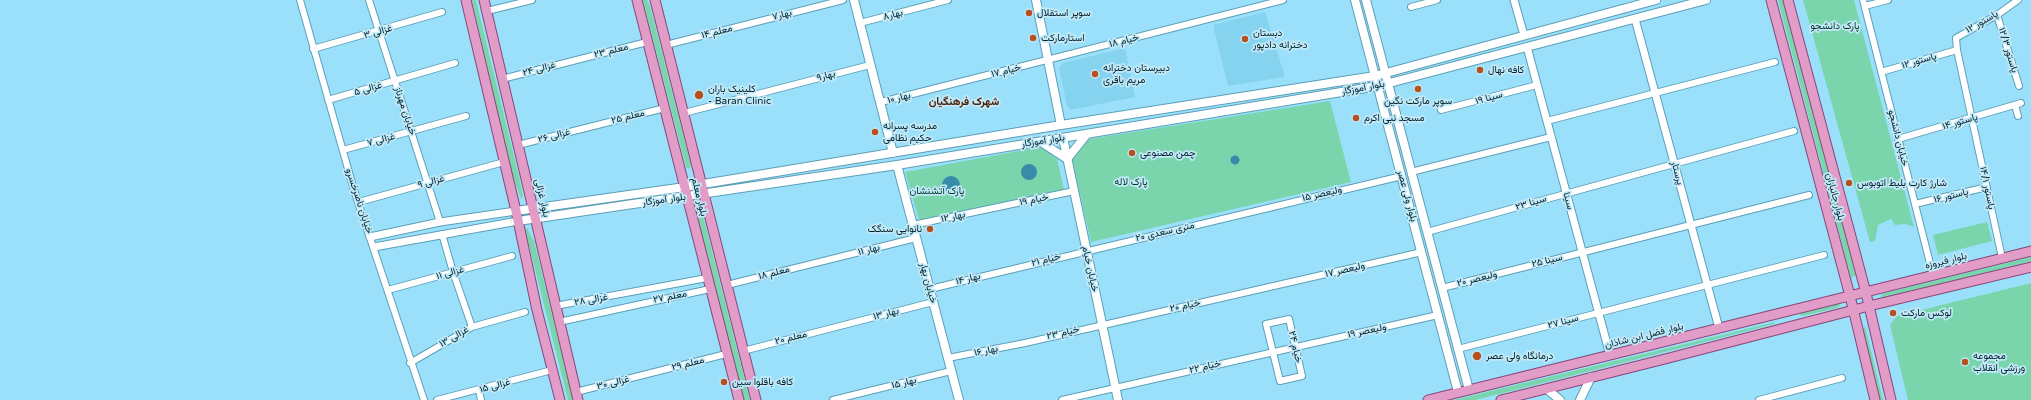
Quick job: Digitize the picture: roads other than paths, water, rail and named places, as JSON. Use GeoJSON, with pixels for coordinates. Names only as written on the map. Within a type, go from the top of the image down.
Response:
{"type":"FeatureCollection","features":[{"type":"Feature","properties":{"kind":"main road"},"geometry":{"type":"LineString","coordinates":[[466,0],[516,211],[537,310],[560,400]]}},
{"type":"Feature","properties":{"kind":"main road","name":"بلوار غزالی"},"geometry":{"type":"LineString","coordinates":[[484,0],[558,322],[577,396]]}},
{"type":"Feature","properties":{"kind":"main road","name":"بلوار معلم"},"geometry":{"type":"LineString","coordinates":[[637,0],[686,187],[707,278],[739,400]]}},
{"type":"Feature","properties":{"kind":"main road","name":"بلوار معلم"},"geometry":{"type":"LineString","coordinates":[[655,0],[684,113],[700,185],[756,400]]}},
{"type":"Feature","properties":{"kind":"main road"},"geometry":{"type":"LineString","coordinates":[[854,0],[893,152]]}},
{"type":"Feature","properties":{"kind":"main road"},"geometry":{"type":"LineString","coordinates":[[1036,0],[1061,125]]}},
{"type":"Feature","properties":{"kind":"main road","name":"بلوار ولی عصر"},"geometry":{"type":"LineString","coordinates":[[1355,0],[1458,392]]}},
{"type":"Feature","properties":{"kind":"main road","name":"بلوار ولی عصر"},"geometry":{"type":"LineString","coordinates":[[1366,0],[1469,390]]}},
{"type":"Feature","properties":{"kind":"main road","name":"بلوار آموزگار"},"geometry":{"type":"LineString","coordinates":[[516,211],[700,185],[893,152],[1375,76],[1633,3],[1656,0]]}},
{"type":"Feature","properties":{"kind":"main road","name":"بلوار آموزگار"},"geometry":{"type":"LineString","coordinates":[[518,221],[703,195],[898,165],[1378,86],[1706,0]]}},
{"type":"Feature","properties":{"kind":"main road","name":"بلوار جانبازان"},"geometry":{"type":"LineString","coordinates":[[1771,0],[1850,296],[1875,400]]}},
{"type":"Feature","properties":{"kind":"main road","name":"بلوار جانبازان"},"geometry":{"type":"LineString","coordinates":[[1788,0],[1866,293],[1891,400]]}},
{"type":"Feature","properties":{"kind":"main road"},"geometry":{"type":"LineString","coordinates":[[1420,64],[1422,74]]}},
{"type":"Feature","properties":{"kind":"main road"},"geometry":{"type":"LineString","coordinates":[[1221,100],[1223,112]]}},
{"type":"Feature","properties":{"kind":"main road"},"geometry":{"type":"LineString","coordinates":[[1041,142],[1067,159],[1087,134]]}},
{"type":"Feature","properties":{"kind":"main road","name":"خیابان خیام"},"geometry":{"type":"LineString","coordinates":[[1063,138],[1118,400]]}},
{"type":"Feature","properties":{"kind":"main road"},"geometry":{"type":"LineString","coordinates":[[975,139],[977,152]]}},
{"type":"Feature","properties":{"kind":"main road","name":"خیابان بهار"},"geometry":{"type":"LineString","coordinates":[[898,165],[959,400]]}},
{"type":"Feature","properties":{"kind":"main road","name":"بلوار فیروزه"},"geometry":{"type":"LineString","coordinates":[[1866,293],[2031,251]]}},
{"type":"Feature","properties":{"kind":"main road"},"geometry":{"type":"LineString","coordinates":[[1501,400],[1853,310],[2031,267]]}},
{"type":"Feature","properties":{"kind":"main road","name":"بلوار فضل ابن شاذان"},"geometry":{"type":"LineString","coordinates":[[1428,400],[1866,293]]}},
{"type":"Feature","properties":{"kind":"main road"},"geometry":{"type":"LineString","coordinates":[[1797,310],[1801,324]]}},
{"type":"Feature","properties":{"kind":"main road"},"geometry":{"type":"LineString","coordinates":[[1451,361],[1460,358]]}},
{"type":"Feature","properties":{"kind":"main road"},"geometry":{"type":"LineString","coordinates":[[1580,400],[1591,377]]}},
{"type":"Feature","properties":{"kind":"main road"},"geometry":{"type":"LineString","coordinates":[[1547,389],[1560,400]]}},
{"type":"Feature","properties":{"kind":"street","name":"خیابان ناصرخسرو"},"geometry":{"type":"LineString","coordinates":[[300,0],[313,49],[359,202],[424,400]]}},
{"type":"Feature","properties":{"kind":"street","name":"خیابان مهرناز"},"geometry":{"type":"LineString","coordinates":[[369,0],[440,222]]}},
{"type":"Feature","properties":{"kind":"street"},"geometry":{"type":"LineString","coordinates":[[487,11],[532,0]]}},
{"type":"Feature","properties":{"kind":"street","name":"بهار۷"},"geometry":{"type":"LineString","coordinates":[[767,19],[843,0]]}},
{"type":"Feature","properties":{"kind":"street","name":"بهار۸"},"geometry":{"type":"LineString","coordinates":[[860,23],[948,0]]}},
{"type":"Feature","properties":{"kind":"street","name":"خیام ۱۸"},"geometry":{"type":"LineString","coordinates":[[1048,60],[1283,0]]}},
{"type":"Feature","properties":{"kind":"street"},"geometry":{"type":"LineString","coordinates":[[1411,7],[1437,0]]}},
{"type":"Feature","properties":{"kind":"street"},"geometry":{"type":"LineString","coordinates":[[1514,0],[1524,35]]}},
{"type":"Feature","properties":{"kind":"street"},"geometry":{"type":"LineString","coordinates":[[1864,3],[1888,0]]}},
{"type":"Feature","properties":{"kind":"street","name":"۱۲ پاستور"},"geometry":{"type":"LineString","coordinates":[[1957,50],[1956,38],[1997,15],[2018,0]]}},
{"type":"Feature","properties":{"kind":"street","name":"خیابان دانشجو"},"geometry":{"type":"LineString","coordinates":[[1864,3],[1933,275]]}},
{"type":"Feature","properties":{"kind":"street","name":"غزالی ۳"},"geometry":{"type":"LineString","coordinates":[[313,49],[379,32],[442,12]]}},
{"type":"Feature","properties":{"kind":"street","name":"پاستور ۱۲/۳"},"geometry":{"type":"LineString","coordinates":[[1997,15],[2019,86]]}},
{"type":"Feature","properties":{"kind":"street","name":"معلم ۱۴"},"geometry":{"type":"LineString","coordinates":[[666,45],[767,19]]}},
{"type":"Feature","properties":{"kind":"street","name":"پرستار"},"geometry":{"type":"LineString","coordinates":[[1635,19],[1719,328]]}},
{"type":"Feature","properties":{"kind":"street","name":"معلم ۲۳"},"geometry":{"type":"LineString","coordinates":[[575,60],[647,42]]}},
{"type":"Feature","properties":{"kind":"street","name":"سینا"},"geometry":{"type":"LineString","coordinates":[[1527,47],[1610,355]]}},
{"type":"Feature","properties":{"kind":"street","name":"پاستور ۱۲"},"geometry":{"type":"LineString","coordinates":[[1881,72],[1957,50]]}},
{"type":"Feature","properties":{"kind":"street","name":"پاستور ۱۴/۱"},"geometry":{"type":"LineString","coordinates":[[1957,50],[2002,258]]}},
{"type":"Feature","properties":{"kind":"street","name":"غزالی ۲۴"},"geometry":{"type":"LineString","coordinates":[[502,79],[575,60]]}},
{"type":"Feature","properties":{"kind":"street","name":"خیام ۱۷"},"geometry":{"type":"LineString","coordinates":[[964,81],[1048,60]]}},
{"type":"Feature","properties":{"kind":"street"},"geometry":{"type":"LineString","coordinates":[[1547,121],[1718,78],[1775,62]]}},
{"type":"Feature","properties":{"kind":"street","name":"غزالی ۵"},"geometry":{"type":"LineString","coordinates":[[328,100],[455,63]]}},
{"type":"Feature","properties":{"kind":"street","name":"بهار۹"},"geometry":{"type":"LineString","coordinates":[[684,113],[870,65]]}},
{"type":"Feature","properties":{"kind":"street","name":"بهار ۱۰"},"geometry":{"type":"LineString","coordinates":[[881,102],[964,81]]}},
{"type":"Feature","properties":{"kind":"street","name":"سینا ۱۹"},"geometry":{"type":"LineString","coordinates":[[1441,110],[1537,86]]}},
{"type":"Feature","properties":{"kind":"street","name":"پاستور ۱۴"},"geometry":{"type":"LineString","coordinates":[[1898,139],[2018,104],[2018,116]]}},
{"type":"Feature","properties":{"kind":"street","name":"معلم ۲۵"},"geometry":{"type":"LineString","coordinates":[[590,126],[665,108]]}},
{"type":"Feature","properties":{"kind":"street","name":"غزالی ۷"},"geometry":{"type":"LineString","coordinates":[[343,150],[466,116]]}},
{"type":"Feature","properties":{"kind":"street","name":"غزالی ۲۶"},"geometry":{"type":"LineString","coordinates":[[518,146],[590,126]]}},
{"type":"Feature","properties":{"kind":"street","name":"سینا ۲۳"},"geometry":{"type":"LineString","coordinates":[[1427,232],[1794,131]]}},
{"type":"Feature","properties":{"kind":"street"},"geometry":{"type":"LineString","coordinates":[[1411,172],[1551,137]]}},
{"type":"Feature","properties":{"kind":"street","name":"غزالی ۹"},"geometry":{"type":"LineString","coordinates":[[359,202],[504,162]]}},
{"type":"Feature","properties":{"kind":"street","name":"ولیعصر ۱۵"},"geometry":{"type":"LineString","coordinates":[[1243,213],[1402,176]]}},
{"type":"Feature","properties":{"kind":"street","name":"پاستور ۱۶"},"geometry":{"type":"LineString","coordinates":[[1914,204],[1987,187]]}},
{"type":"Feature","properties":{"kind":"street","name":"خیام ۱۹"},"geometry":{"type":"LineString","coordinates":[[993,208],[1074,191]]}},
{"type":"Feature","properties":{"kind":"street","name":"سینا ۲۵"},"geometry":{"type":"LineString","coordinates":[[1512,270],[1809,194]]}},
{"type":"Feature","properties":{"kind":"street","name":"بهار ۱۲"},"geometry":{"type":"LineString","coordinates":[[913,225],[993,208]]}},
{"type":"Feature","properties":{"kind":"street","name":"بلوار آموزگار"},"geometry":{"type":"LineString","coordinates":[[370,237],[440,222],[516,211]]}},
{"type":"Feature","properties":{"kind":"street","name":"۲۰ متری سعدی"},"geometry":{"type":"LineString","coordinates":[[1086,250],[1243,213]]}},
{"type":"Feature","properties":{"kind":"street","name":"بلوار آموزگار"},"geometry":{"type":"LineString","coordinates":[[374,247],[518,221]]}},
{"type":"Feature","properties":{"kind":"street"},"geometry":{"type":"LineString","coordinates":[[442,234],[472,327]]}},
{"type":"Feature","properties":{"kind":"street","name":"بهار ۱۱"},"geometry":{"type":"LineString","coordinates":[[822,262],[916,238]]}},
{"type":"Feature","properties":{"kind":"street","name":"خیام ۲۱"},"geometry":{"type":"LineString","coordinates":[[1006,270],[1086,250]]}},
{"type":"Feature","properties":{"kind":"street","name":"ولیعصر ۱۷"},"geometry":{"type":"LineString","coordinates":[[1268,288],[1422,252]]}},
{"type":"Feature","properties":{"kind":"street","name":"سینا ۲۷"},"geometry":{"type":"LineString","coordinates":[[1458,349],[1824,254]]}},
{"type":"Feature","properties":{"kind":"street","name":"غزالی ۱۱"},"geometry":{"type":"LineString","coordinates":[[388,290],[512,256]]}},
{"type":"Feature","properties":{"kind":"street","name":"معلم ۱۸"},"geometry":{"type":"LineString","coordinates":[[727,285],[822,262]]}},
{"type":"Feature","properties":{"kind":"street","name":"بهار ۱۴"},"geometry":{"type":"LineString","coordinates":[[930,289],[1006,270]]}},
{"type":"Feature","properties":{"kind":"street","name":"ولیعصر ۲۰"},"geometry":{"type":"LineString","coordinates":[[1442,288],[1512,270]]}},
{"type":"Feature","properties":{"kind":"street","name":"معلم ۲۷"},"geometry":{"type":"LineString","coordinates":[[628,293],[707,278]]}},
{"type":"Feature","properties":{"kind":"street","name":"خیام ۲۰"},"geometry":{"type":"LineString","coordinates":[[1102,324],[1268,288]]}},
{"type":"Feature","properties":{"kind":"street","name":"معلم ۲۷"},"geometry":{"type":"LineString","coordinates":[[629,305],[710,290]]}},
{"type":"Feature","properties":{"kind":"street","name":"غزالی ۲۸"},"geometry":{"type":"LineString","coordinates":[[555,306],[628,293]]}},
{"type":"Feature","properties":{"kind":"street","name":"بهار ۱۳"},"geometry":{"type":"LineString","coordinates":[[838,326],[933,302]]}},
{"type":"Feature","properties":{"kind":"street","name":"غزالی ۲۸"},"geometry":{"type":"LineString","coordinates":[[558,322],[629,305]]}},
{"type":"Feature","properties":{"kind":"street","name":"غزالی ۱۳"},"geometry":{"type":"LineString","coordinates":[[411,363],[472,327],[525,312]]}},
{"type":"Feature","properties":{"kind":"street","name":"ولیعصر ۱۹"},"geometry":{"type":"LineString","coordinates":[[1295,346],[1438,315]]}},
{"type":"Feature","properties":{"kind":"street","name":"خیام ۲۴"},"geometry":{"type":"LineString","coordinates":[[1289,319],[1295,346],[1302,376],[1280,381],[1266,324],[1289,319]]}},
{"type":"Feature","properties":{"kind":"street","name":"خیام ۲۳"},"geometry":{"type":"LineString","coordinates":[[1025,343],[1102,324]]}},
{"type":"Feature","properties":{"kind":"street","name":"معلم ۲۰"},"geometry":{"type":"LineString","coordinates":[[743,351],[838,326]]}},
{"type":"Feature","properties":{"kind":"street","name":"بهار ۱۶"},"geometry":{"type":"LineString","coordinates":[[948,358],[1025,343]]}},
{"type":"Feature","properties":{"kind":"street","name":"خیام ۲۲"},"geometry":{"type":"LineString","coordinates":[[1062,400],[1295,346]]}},
{"type":"Feature","properties":{"kind":"street","name":"معلم ۲۹"},"geometry":{"type":"LineString","coordinates":[[649,374],[726,354]]}},
{"type":"Feature","properties":{"kind":"street","name":"غزالی ۱۵"},"geometry":{"type":"LineString","coordinates":[[438,400],[552,370]]}},
{"type":"Feature","properties":{"kind":"street","name":"بهار ۱۵"},"geometry":{"type":"LineString","coordinates":[[833,400],[951,371]]}},
{"type":"Feature","properties":{"kind":"street","name":"غزالی ۳۰"},"geometry":{"type":"LineString","coordinates":[[577,396],[649,374]]}},
{"type":"Feature","properties":{"kind":"street"},"geometry":{"type":"LineString","coordinates":[[1759,400],[1842,378]]}},
{"type":"Feature","properties":{"kind":"street"},"geometry":{"type":"LineString","coordinates":[[479,390],[481,400]]}},
{"type":"Feature","properties":{"kind":"place","name":"سوپر استقلال"},"geometry":{"type":"Point","coordinates":[1029,13]}},
{"type":"Feature","properties":{"kind":"place","name":"استارمارکت"},"geometry":{"type":"Point","coordinates":[1033,38]}},
{"type":"Feature","properties":{"kind":"place","name":"دبستان دخترانه دادپور"},"geometry":{"type":"Point","coordinates":[1245,39]}},
{"type":"Feature","properties":{"kind":"place","name":"کافه نهال"},"geometry":{"type":"Point","coordinates":[1480,70]}},
{"type":"Feature","properties":{"kind":"place","name":"دبیرستان دخترانه مریم باقری"},"geometry":{"type":"Point","coordinates":[1095,74]}},
{"type":"Feature","properties":{"kind":"place","name":"سوپر مارکت نگین"},"geometry":{"type":"Point","coordinates":[1418,89]}},
{"type":"Feature","properties":{"kind":"place","name":"کلینیک باران - Baran Clinic"},"geometry":{"type":"Point","coordinates":[699,95]}},
{"type":"Feature","properties":{"kind":"place","name":"مسجد نبی اکرم"},"geometry":{"type":"Point","coordinates":[1356,118]}},
{"type":"Feature","properties":{"kind":"place","name":"مدرسه پسرانه حکیم نظامی"},"geometry":{"type":"Point","coordinates":[875,132]}},
{"type":"Feature","properties":{"kind":"place","name":"چمن مصنوعی"},"geometry":{"type":"Point","coordinates":[1132,153]}},
{"type":"Feature","properties":{"kind":"place","name":"شارژ کارت بلیط اتوبوس"},"geometry":{"type":"Point","coordinates":[1849,183]}},
{"type":"Feature","properties":{"kind":"place","name":"نانوایی سنگک"},"geometry":{"type":"Point","coordinates":[930,229]}},
{"type":"Feature","properties":{"kind":"place","name":"لوکس مارکت"},"geometry":{"type":"Point","coordinates":[1893,313]}},
{"type":"Feature","properties":{"kind":"place","name":"درمانگاه ولی عصر"},"geometry":{"type":"Point","coordinates":[1477,356]}},
{"type":"Feature","properties":{"kind":"place","name":"مجموعه ورزشی انقلاب"},"geometry":{"type":"Point","coordinates":[1965,362]}},
{"type":"Feature","properties":{"kind":"place","name":"کافه باقلوا سین"},"geometry":{"type":"Point","coordinates":[724,382]}},
{"type":"Feature","properties":{"kind":"district","name":"شهرک فرهنگیان"},"geometry":{"type":"Point","coordinates":[964,102]}},
{"type":"Feature","properties":{"kind":"park label","name":"پارک دانشجو"},"geometry":{"type":"Point","coordinates":[1835,26]}},
{"type":"Feature","properties":{"kind":"park label","name":"پارک لاله"},"geometry":{"type":"Point","coordinates":[1131,182]}},
{"type":"Feature","properties":{"kind":"park label","name":"پارک آتشنشان"},"geometry":{"type":"Point","coordinates":[937,191]}}]}
